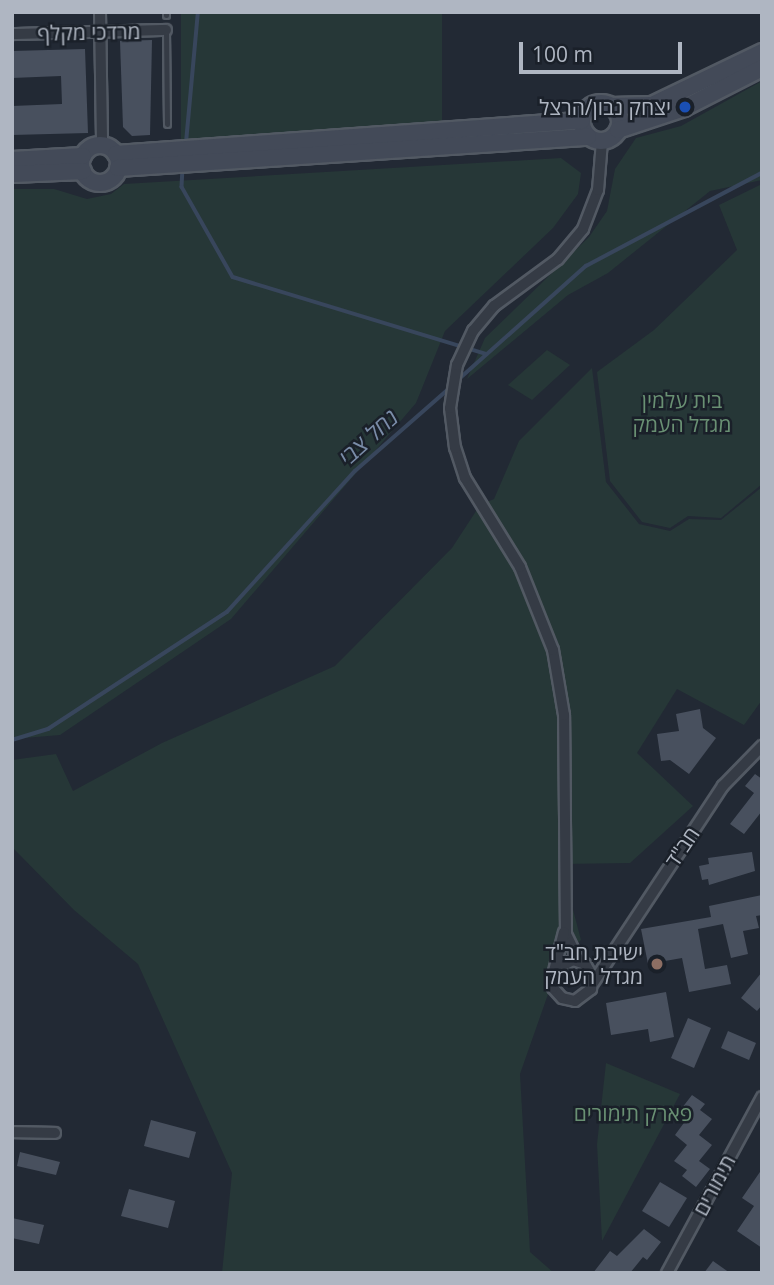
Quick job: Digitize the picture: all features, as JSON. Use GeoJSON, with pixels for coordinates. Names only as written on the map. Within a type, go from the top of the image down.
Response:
{"type":"FeatureCollection","features":[{"type":"Feature","properties":{"kind":"street"},"geometry":{"type":"LineString","coordinates":[[83,163],[90,179],[101,182],[112,178],[100,12]]}},
{"type":"Feature","properties":{"kind":"street","name":"מרדכי מקלף"},"geometry":{"type":"LineString","coordinates":[[12,34],[166,30]]}},
{"type":"Feature","properties":{"kind":"street"},"geometry":{"type":"LineString","coordinates":[[582,121],[593,105],[652,105],[762,52]]}},
{"type":"Feature","properties":{"kind":"street"},"geometry":{"type":"LineString","coordinates":[[112,156],[595,139],[684,108],[762,68]]}},
{"type":"Feature","properties":{"kind":"street"},"geometry":{"type":"LineString","coordinates":[[611,106],[619,118],[618,130]]}},
{"type":"Feature","properties":{"kind":"street"},"geometry":{"type":"LineString","coordinates":[[12,174],[112,156],[582,121]]}},
{"type":"Feature","properties":{"kind":"street"},"geometry":{"type":"LineString","coordinates":[[565,924],[554,988],[568,1000],[581,999],[593,983],[568,943],[565,924],[564,728],[553,650],[520,566],[465,478],[455,448],[450,408],[457,365],[473,331],[494,306],[558,258],[583,229],[598,190],[595,139],[582,121]]}},
{"type":"Feature","properties":{"kind":"street"},"geometry":{"type":"LineString","coordinates":[[12,160],[83,163]]}},
{"type":"Feature","properties":{"kind":"street","name":"חב\"ד"},"geometry":{"type":"LineString","coordinates":[[593,983],[609,954],[723,786],[762,747]]}},
{"type":"Feature","properties":{"kind":"street"},"geometry":{"type":"LineString","coordinates":[[556,969],[566,961],[581,962],[609,954]]}},
{"type":"Feature","properties":{"kind":"street","name":"תימורים"},"geometry":{"type":"LineString","coordinates":[[667,1273],[762,1097]]}},
{"type":"Feature","properties":{"kind":"street"},"geometry":{"type":"LineString","coordinates":[[12,1132],[55,1133]]}},
{"type":"Feature","properties":{"kind":"lane"},"geometry":{"type":"LineString","coordinates":[[166,30],[167,124]]}},
{"type":"Feature","properties":{"kind":"green space"},"geometry":{"type":"Polygon","coordinates":[[[181,12],[442,12],[442,122],[181,140],[181,12]]]}},
{"type":"Feature","properties":{"kind":"green space"},"geometry":{"type":"Polygon","coordinates":[[[762,81],[762,180],[710,191],[608,273],[568,295],[467,379],[485,338],[589,237],[607,211],[615,169],[636,138],[681,126],[762,81]]]}},
{"type":"Feature","properties":{"kind":"green space"},"geometry":{"type":"Polygon","coordinates":[[[561,158],[581,173],[578,194],[553,228],[445,331],[416,403],[231,619],[60,735],[12,739],[12,189],[54,189],[87,199],[111,194],[124,184],[561,158]]]}},
{"type":"Feature","properties":{"kind":"green space","name":"בית עלמין מגדל העמק"},"geometry":{"type":"Polygon","coordinates":[[[762,184],[762,484],[721,518],[688,516],[670,528],[642,522],[610,481],[597,372],[654,330],[737,250],[719,205],[762,184]]]}},
{"type":"Feature","properties":{"kind":"green space"},"geometry":{"type":"Polygon","coordinates":[[[547,350],[570,365],[532,400],[508,385],[547,350]]]}},
{"type":"Feature","properties":{"kind":"green space"},"geometry":{"type":"Polygon","coordinates":[[[592,368],[606,482],[639,524],[670,531],[689,519],[721,520],[762,487],[762,700],[744,725],[677,689],[637,753],[693,806],[630,863],[561,864],[581,940],[560,960],[520,1074],[530,1252],[554,1273],[222,1273],[232,1173],[138,964],[74,910],[12,847],[12,760],[56,754],[73,791],[162,743],[335,666],[452,548],[480,505],[494,499],[519,441],[592,368]]]}},
{"type":"Feature","properties":{"kind":"green space","name":"פארק תימורים"},"geometry":{"type":"Polygon","coordinates":[[[606,1063],[680,1094],[602,1241],[597,1144],[606,1063]]]}},
{"type":"Feature","properties":{"kind":"building"},"geometry":{"type":"Polygon","coordinates":[[[152,40],[150,135],[132,136],[123,127],[120,41],[152,40]]]}},
{"type":"Feature","properties":{"kind":"building"},"geometry":{"type":"Polygon","coordinates":[[[85,49],[88,133],[12,135],[12,106],[62,104],[61,76],[12,78],[12,51],[85,49]]]}},
{"type":"Feature","properties":{"kind":"building"},"geometry":{"type":"Polygon","coordinates":[[[700,709],[703,728],[716,738],[689,774],[670,760],[661,761],[657,734],[679,731],[676,714],[700,709]]]}},
{"type":"Feature","properties":{"kind":"building"},"geometry":{"type":"Polygon","coordinates":[[[755,774],[762,779],[762,811],[744,834],[730,824],[754,793],[745,786],[755,774]]]}},
{"type":"Feature","properties":{"kind":"building"},"geometry":{"type":"Polygon","coordinates":[[[752,852],[755,871],[709,885],[708,879],[702,880],[699,866],[709,864],[708,858],[752,852]]]}},
{"type":"Feature","properties":{"kind":"building"},"geometry":{"type":"Polygon","coordinates":[[[762,895],[762,915],[756,916],[759,928],[743,931],[748,954],[731,958],[723,924],[698,929],[705,969],[727,965],[731,984],[689,992],[682,958],[648,964],[641,929],[711,917],[709,906],[762,895]]]}},
{"type":"Feature","properties":{"kind":"building"},"geometry":{"type":"Polygon","coordinates":[[[762,972],[762,1005],[757,1011],[741,998],[762,972]]]}},
{"type":"Feature","properties":{"kind":"building"},"geometry":{"type":"Polygon","coordinates":[[[666,992],[674,1037],[650,1042],[648,1029],[611,1035],[606,1003],[666,992]]]}},
{"type":"Feature","properties":{"kind":"building"},"geometry":{"type":"Polygon","coordinates":[[[688,1018],[711,1028],[694,1068],[671,1058],[688,1018]]]}},
{"type":"Feature","properties":{"kind":"building"},"geometry":{"type":"Polygon","coordinates":[[[728,1031],[756,1043],[749,1060],[721,1048],[728,1031]]]}},
{"type":"Feature","properties":{"kind":"building"},"geometry":{"type":"Polygon","coordinates":[[[692,1095],[705,1104],[700,1110],[712,1119],[699,1135],[712,1145],[699,1161],[710,1169],[696,1187],[682,1176],[687,1170],[674,1161],[687,1145],[675,1135],[686,1120],[678,1113],[692,1095]]]}},
{"type":"Feature","properties":{"kind":"building"},"geometry":{"type":"Polygon","coordinates":[[[151,1120],[196,1132],[189,1158],[144,1146],[151,1120]]]}},
{"type":"Feature","properties":{"kind":"building"},"geometry":{"type":"Polygon","coordinates":[[[20,1152],[60,1162],[56,1175],[17,1166],[20,1152]]]}},
{"type":"Feature","properties":{"kind":"building"},"geometry":{"type":"Polygon","coordinates":[[[762,1169],[762,1248],[737,1231],[754,1206],[742,1198],[762,1169]]]}},
{"type":"Feature","properties":{"kind":"building"},"geometry":{"type":"Polygon","coordinates":[[[660,1182],[687,1198],[669,1227],[642,1211],[660,1182]]]}},
{"type":"Feature","properties":{"kind":"building"},"geometry":{"type":"Polygon","coordinates":[[[129,1189],[175,1201],[168,1228],[121,1216],[129,1189]]]}},
{"type":"Feature","properties":{"kind":"building"},"geometry":{"type":"Polygon","coordinates":[[[12,1218],[44,1225],[39,1244],[12,1238],[12,1218]]]}},
{"type":"Feature","properties":{"kind":"building"},"geometry":{"type":"Polygon","coordinates":[[[644,1229],[661,1242],[647,1260],[643,1257],[630,1273],[593,1273],[610,1251],[617,1256],[644,1229]]]}},
{"type":"Feature","properties":{"kind":"building"},"geometry":{"type":"Polygon","coordinates":[[[713,1261],[730,1273],[704,1273],[713,1261]]]}},
{"type":"Feature","properties":{"kind":"waterway"},"geometry":{"type":"LineString","coordinates":[[186,143],[198,12]]}},
{"type":"Feature","properties":{"kind":"waterway"},"geometry":{"type":"LineString","coordinates":[[183,168],[182,187],[233,277],[486,354]]}},
{"type":"Feature","properties":{"kind":"waterway","name":"נחל צבי"},"geometry":{"type":"LineString","coordinates":[[459,379],[586,266],[762,173]]}},
{"type":"Feature","properties":{"kind":"waterway","name":"נחל צבי"},"geometry":{"type":"LineString","coordinates":[[12,740],[48,729],[227,612],[355,471],[451,387]]}},
{"type":"Feature","properties":{"kind":"place","name":"יצחק נבון/הרצל"},"geometry":{"type":"Point","coordinates":[685,107]}},
{"type":"Feature","properties":{"kind":"place","name":"ישיבת חב\"ד מגדל העמק"},"geometry":{"type":"Point","coordinates":[657,964]}}]}
